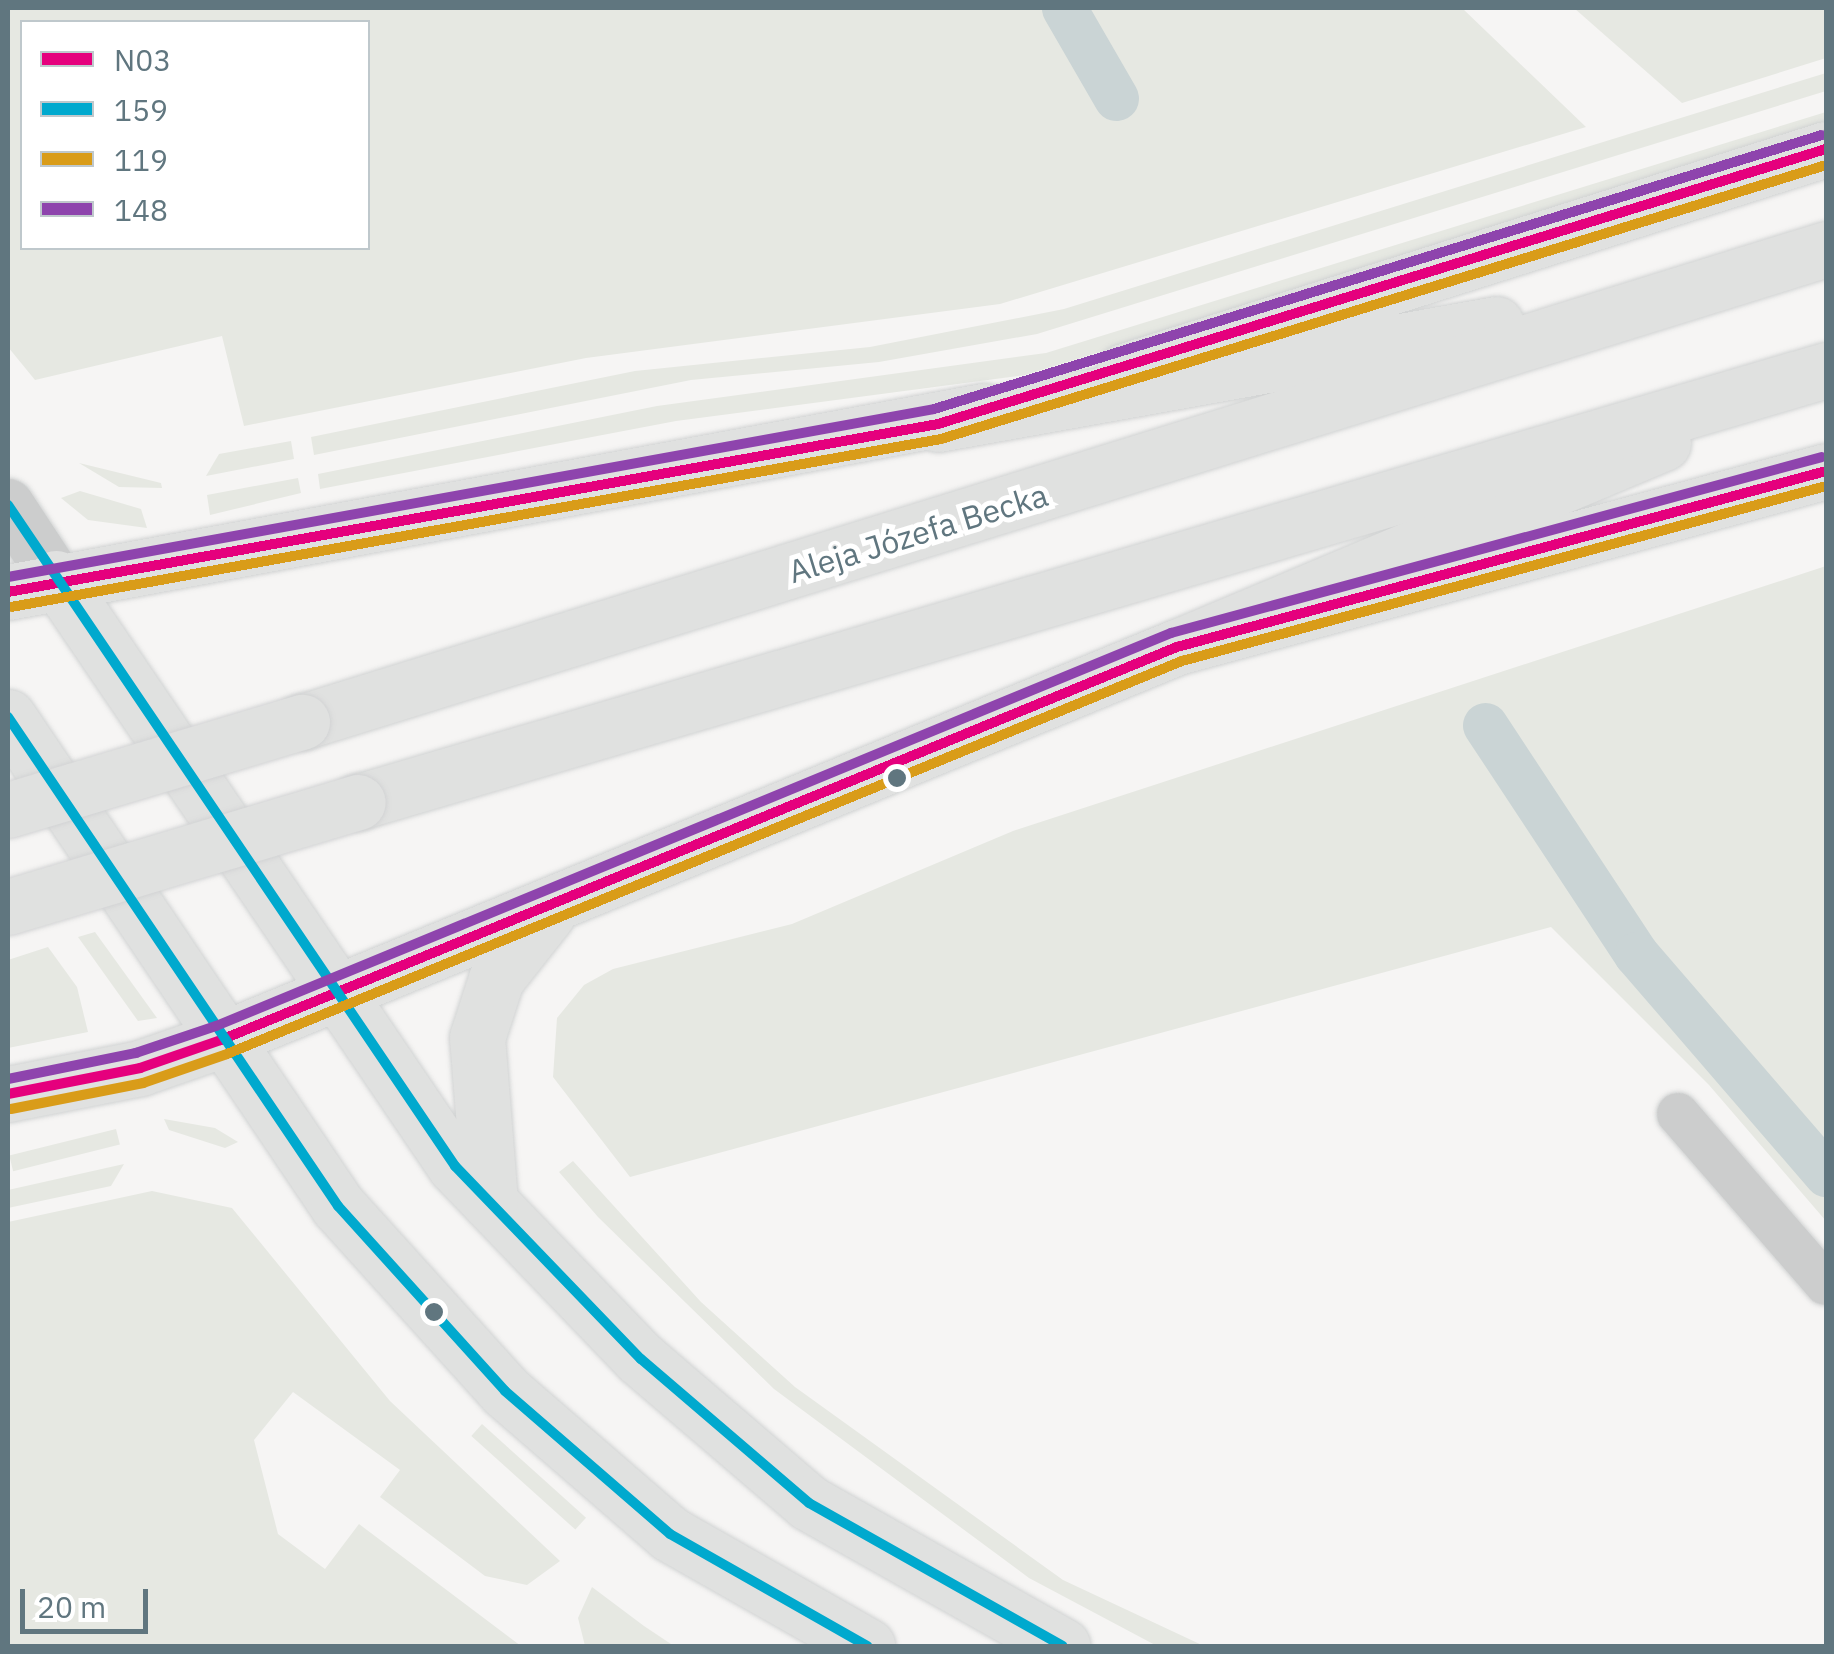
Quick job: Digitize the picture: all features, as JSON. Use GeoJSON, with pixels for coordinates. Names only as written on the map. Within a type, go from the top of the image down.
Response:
{"type":"FeatureCollection","features":[{"type":"Feature","properties":{"kind":"main road"},"geometry":{"type":"LineString","coordinates":[[938,424],[1826,148]]}},
{"type":"Feature","properties":{"kind":"main road","name":"Aleja Józefa Becka"},"geometry":{"type":"LineString","coordinates":[[8,810],[1826,249]]}},
{"type":"Feature","properties":{"kind":"main road"},"geometry":{"type":"LineString","coordinates":[[1063,1646],[809,1503],[640,1360],[455,1166],[339,993],[32,585],[1705,286]]}},
{"type":"Feature","properties":{"kind":"main road"},"geometry":{"type":"LineString","coordinates":[[8,1094],[140,1068],[222,1040],[554,907],[1825,370]]}},
{"type":"Feature","properties":{"kind":"main road"},"geometry":{"type":"LineString","coordinates":[[8,907],[1825,370]]}},
{"type":"Feature","properties":{"kind":"main road"},"geometry":{"type":"LineString","coordinates":[[1177,646],[1826,471]]}},
{"type":"Feature","properties":{"kind":"main road"},"geometry":{"type":"LineString","coordinates":[[8,717],[222,1040],[338,1206],[505,1391],[670,1534],[867,1646]]}},
{"type":"Feature","properties":{"kind":"main road"},"geometry":{"type":"LineString","coordinates":[[490,1202],[477,1038],[496,978],[554,907]]}},
{"type":"Feature","properties":{"kind":"street"},"geometry":{"type":"LineString","coordinates":[[8,504],[32,585]]}},
{"type":"Feature","properties":{"kind":"street"},"geometry":{"type":"LineString","coordinates":[[1678,1114],[1826,1284]]}},
{"type":"Feature","properties":{"kind":"shaded area"},"geometry":{"type":"Polygon","coordinates":[[[8,8],[1462,8],[1586,127],[1000,304],[586,358],[244,426],[222,336],[35,380],[8,347],[8,8]]]}},
{"type":"Feature","properties":{"kind":"shaded area"},"geometry":{"type":"Polygon","coordinates":[[[1574,8],[1826,8],[1826,58],[1682,103],[1574,8]]]}},
{"type":"Feature","properties":{"kind":"shaded area"},"geometry":{"type":"Polygon","coordinates":[[[1826,73],[1826,91],[1037,334],[879,362],[691,380],[314,455],[311,437],[635,371],[870,347],[1064,309],[1826,73]]]}},
{"type":"Feature","properties":{"kind":"shaded area"},"geometry":{"type":"Polygon","coordinates":[[[1826,112],[1826,131],[1025,375],[676,421],[320,489],[318,474],[657,406],[1046,353],[1826,112]]]}},
{"type":"Feature","properties":{"kind":"shaded area"},"geometry":{"type":"Polygon","coordinates":[[[291,441],[294,459],[206,476],[219,454],[291,441]]]}},
{"type":"Feature","properties":{"kind":"shaded area"},"geometry":{"type":"Polygon","coordinates":[[[79,463],[161,483],[162,488],[119,487],[79,463]]]}},
{"type":"Feature","properties":{"kind":"shaded area"},"geometry":{"type":"Polygon","coordinates":[[[298,478],[301,493],[210,515],[207,495],[298,478]]]}},
{"type":"Feature","properties":{"kind":"shaded area"},"geometry":{"type":"Polygon","coordinates":[[[80,491],[141,509],[147,528],[88,520],[61,498],[80,491]]]}},
{"type":"Feature","properties":{"kind":"shaded area"},"geometry":{"type":"Polygon","coordinates":[[[1826,566],[1826,1221],[1709,1085],[1551,927],[630,1177],[553,1077],[557,1018],[584,985],[613,969],[792,924],[1013,831],[1826,566]]]}},
{"type":"Feature","properties":{"kind":"shaded area"},"geometry":{"type":"Polygon","coordinates":[[[95,932],[157,1018],[138,1021],[78,937],[95,932]]]}},
{"type":"Feature","properties":{"kind":"shaded area"},"geometry":{"type":"Polygon","coordinates":[[[48,947],[77,987],[88,1032],[8,1048],[8,960],[48,947]]]}},
{"type":"Feature","properties":{"kind":"shaded area"},"geometry":{"type":"Polygon","coordinates":[[[164,1119],[215,1128],[238,1142],[225,1148],[169,1130],[164,1119]]]}},
{"type":"Feature","properties":{"kind":"shaded area"},"geometry":{"type":"Polygon","coordinates":[[[116,1129],[120,1145],[13,1171],[9,1156],[116,1129]]]}},
{"type":"Feature","properties":{"kind":"shaded area"},"geometry":{"type":"Polygon","coordinates":[[[573,1161],[701,1302],[795,1387],[1063,1580],[1204,1646],[1157,1646],[1029,1578],[774,1389],[598,1217],[559,1172],[573,1161]]]}},
{"type":"Feature","properties":{"kind":"shaded area"},"geometry":{"type":"Polygon","coordinates":[[[124,1164],[111,1186],[8,1208],[8,1190],[124,1164]]]}},
{"type":"Feature","properties":{"kind":"shaded area"},"geometry":{"type":"Polygon","coordinates":[[[152,1191],[232,1208],[390,1401],[560,1561],[527,1585],[485,1576],[380,1497],[400,1470],[293,1392],[254,1440],[278,1534],[325,1569],[359,1524],[521,1646],[8,1646],[8,1222],[152,1191]]]}},
{"type":"Feature","properties":{"kind":"shaded area"},"geometry":{"type":"Polygon","coordinates":[[[482,1424],[586,1518],[575,1530],[471,1436],[482,1424]]]}},
{"type":"Feature","properties":{"kind":"shaded area"},"geometry":{"type":"Polygon","coordinates":[[[592,1587],[674,1646],[585,1646],[578,1618],[592,1587]]]}},
{"type":"Feature","properties":{"kind":"waterway"},"geometry":{"type":"LineString","coordinates":[[1064,8],[1116,98]]}},
{"type":"Feature","properties":{"kind":"waterway"},"geometry":{"type":"LineString","coordinates":[[1485,725],[1636,954],[1826,1174]]}},
{"type":"Feature","properties":{"kind":"transit line","name":"148"},"geometry":{"type":"LineString","coordinates":[[8,577],[934,409],[1822,135]]}},
{"type":"Feature","properties":{"kind":"transit line","name":"N03"},"geometry":{"type":"LineString","coordinates":[[8,592],[938,424],[1826,149]]}},
{"type":"Feature","properties":{"kind":"transit line","name":"119"},"geometry":{"type":"LineString","coordinates":[[11,607],[941,439],[1826,165]]}},
{"type":"Feature","properties":{"kind":"transit line","name":"148"},"geometry":{"type":"LineString","coordinates":[[8,1079],[136,1053],[216,1026],[1171,633],[1822,457]]}},
{"type":"Feature","properties":{"kind":"transit line","name":"N03"},"geometry":{"type":"LineString","coordinates":[[8,1094],[140,1068],[221,1040],[1177,647],[1826,471]]}},
{"type":"Feature","properties":{"kind":"transit line","name":"119"},"geometry":{"type":"LineString","coordinates":[[11,1109],[143,1083],[227,1054],[1182,661],[1826,486]]}},
{"type":"Feature","properties":{"kind":"transit line","name":"159"},"geometry":{"type":"LineString","coordinates":[[8,505],[455,1166],[641,1359],[809,1503],[1063,1646]]}},
{"type":"Feature","properties":{"kind":"transit line","name":"159"},"geometry":{"type":"LineString","coordinates":[[8,717],[338,1206],[505,1391],[670,1534],[867,1646]]}}]}
